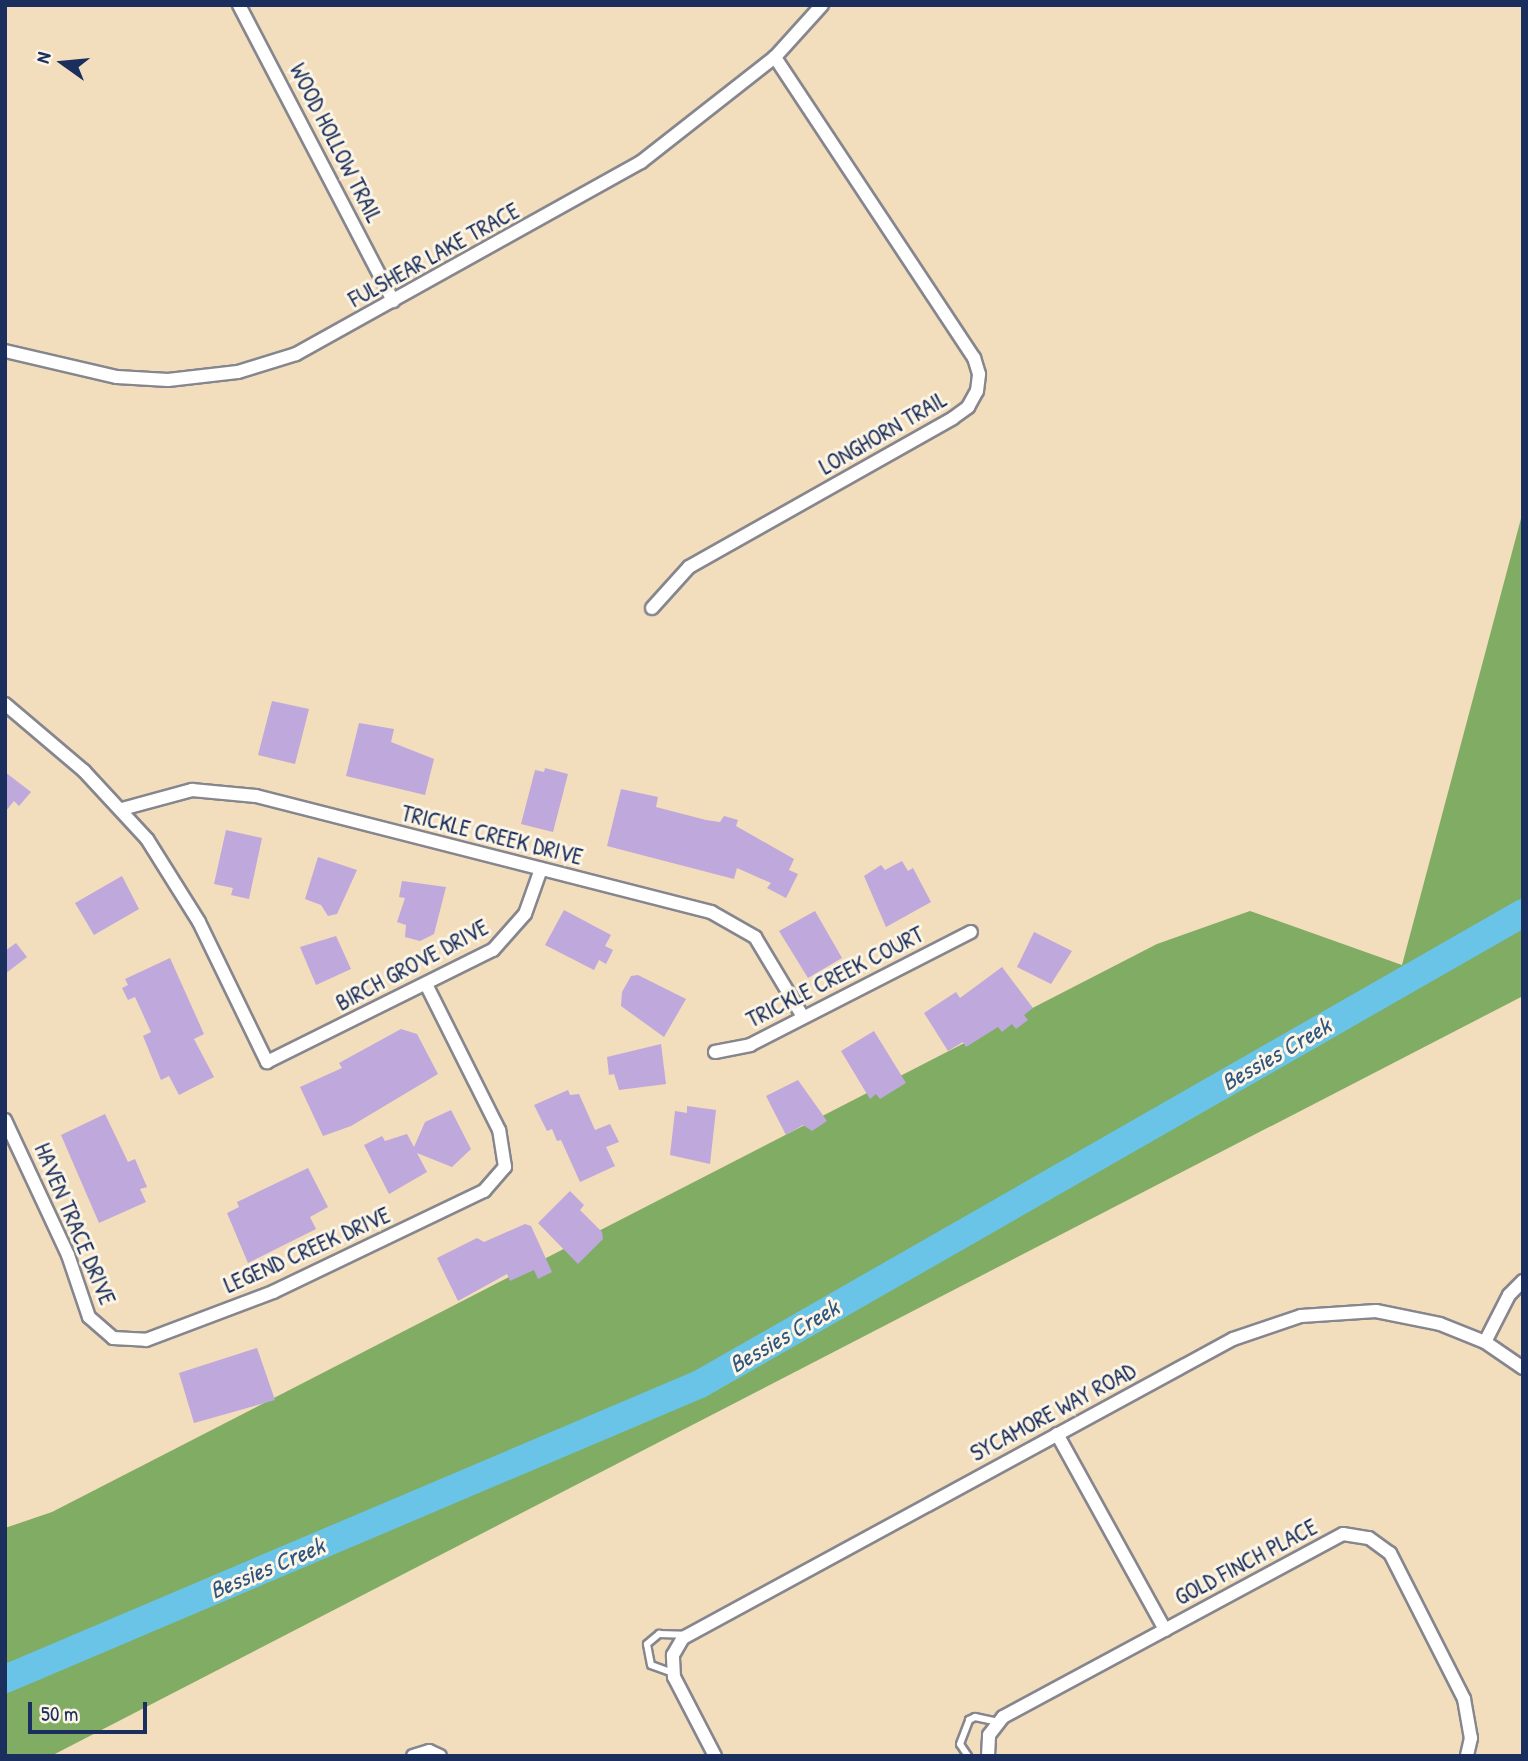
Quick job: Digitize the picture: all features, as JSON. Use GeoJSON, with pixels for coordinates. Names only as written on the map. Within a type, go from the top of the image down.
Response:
{"type":"FeatureCollection","features":[{"type":"Feature","properties":{"kind":"street","name":"WOOD HOLLOW TRAIL"},"geometry":{"type":"LineString","coordinates":[[239,5],[393,301]]}},
{"type":"Feature","properties":{"kind":"street","name":"FULSHEAR LAKE TRACE"},"geometry":{"type":"LineString","coordinates":[[5,351],[117,377],[202,379],[296,354],[641,162],[775,57],[822,5]]}},
{"type":"Feature","properties":{"kind":"street","name":"LONGHORN TRAIL"},"geometry":{"type":"LineString","coordinates":[[652,608],[689,567],[953,418],[968,407],[977,391],[979,374],[974,358],[775,57]]}},
{"type":"Feature","properties":{"kind":"street"},"geometry":{"type":"LineString","coordinates":[[5,704],[122,809]]}},
{"type":"Feature","properties":{"kind":"street","name":"TRICKLE CREEK DRIVE"},"geometry":{"type":"LineString","coordinates":[[122,809],[171,792],[232,792],[712,912],[742,926],[765,952],[803,1017]]}},
{"type":"Feature","properties":{"kind":"street","name":"BIRCH GROVE DRIVE"},"geometry":{"type":"LineString","coordinates":[[122,809],[147,839],[199,922],[267,1062],[427,986],[493,950],[511,933],[525,914],[541,869]]}},
{"type":"Feature","properties":{"kind":"street","name":"TRICKLE CREEK COURT"},"geometry":{"type":"LineString","coordinates":[[715,1052],[750,1045],[971,932]]}},
{"type":"Feature","properties":{"kind":"street","name":"LEGEND CREEK DRIVE"},"geometry":{"type":"LineString","coordinates":[[113,1338],[146,1340],[273,1292],[484,1191],[505,1167],[499,1130],[427,986]]}},
{"type":"Feature","properties":{"kind":"street","name":"HAVEN TRACE DRIVE"},"geometry":{"type":"LineString","coordinates":[[5,1120],[68,1255],[89,1317],[113,1338]]}},
{"type":"Feature","properties":{"kind":"street"},"geometry":{"type":"LineString","coordinates":[[1485,1342],[1509,1295],[1523,1281]]}},
{"type":"Feature","properties":{"kind":"street","name":"SYCAMORE WAY ROAD"},"geometry":{"type":"LineString","coordinates":[[673,1673],[673,1655],[686,1635],[1233,1339],[1301,1316],[1376,1311],[1440,1324],[1485,1342],[1523,1368]]}},
{"type":"Feature","properties":{"kind":"street"},"geometry":{"type":"LineString","coordinates":[[1057,1434],[1165,1630]]}},
{"type":"Feature","properties":{"kind":"street","name":"GOLD FINCH PLACE"},"geometry":{"type":"LineString","coordinates":[[999,1723],[1343,1534],[1369,1538],[1390,1553],[1464,1699],[1471,1738],[1466,1756]]}},
{"type":"Feature","properties":{"kind":"street"},"geometry":{"type":"LineString","coordinates":[[673,1673],[715,1756]]}},
{"type":"Feature","properties":{"kind":"street"},"geometry":{"type":"LineString","coordinates":[[988,1756],[989,1735],[999,1723]]}},
{"type":"Feature","properties":{"kind":"street"},"geometry":{"type":"LineString","coordinates":[[413,1756],[429,1751],[440,1756]]}},
{"type":"Feature","properties":{"kind":"lane"},"geometry":{"type":"LineString","coordinates":[[673,1673],[651,1665],[647,1644],[659,1634],[686,1635]]}},
{"type":"Feature","properties":{"kind":"lane"},"geometry":{"type":"LineString","coordinates":[[968,1756],[960,1744],[969,1720],[975,1717],[999,1723]]}},
{"type":"Feature","properties":{"kind":"green space"},"geometry":{"type":"Polygon","coordinates":[[[1523,511],[1523,996],[51,1756],[5,1756],[5,1528],[52,1512],[1157,944],[1250,911],[1402,965],[1523,511]]]}},
{"type":"Feature","properties":{"kind":"building"},"geometry":{"type":"Polygon","coordinates":[[[272,701],[309,709],[295,764],[258,755],[272,701]]]}},
{"type":"Feature","properties":{"kind":"building"},"geometry":{"type":"Polygon","coordinates":[[[359,723],[394,729],[391,742],[434,759],[425,795],[346,776],[359,723]]]}},
{"type":"Feature","properties":{"kind":"building"},"geometry":{"type":"Polygon","coordinates":[[[545,768],[568,774],[553,832],[521,824],[535,770],[544,772],[545,768]]]}},
{"type":"Feature","properties":{"kind":"building"},"geometry":{"type":"Polygon","coordinates":[[[5,772],[31,792],[19,806],[14,801],[5,812],[5,772]]]}},
{"type":"Feature","properties":{"kind":"building"},"geometry":{"type":"Polygon","coordinates":[[[621,789],[658,797],[656,807],[706,820],[720,822],[724,816],[738,820],[736,826],[794,859],[789,870],[798,874],[786,898],[767,888],[771,883],[737,868],[734,879],[607,846],[621,789]]]}},
{"type":"Feature","properties":{"kind":"building"},"geometry":{"type":"Polygon","coordinates":[[[226,830],[262,838],[249,899],[231,895],[233,888],[214,884],[226,830]]]}},
{"type":"Feature","properties":{"kind":"building"},"geometry":{"type":"Polygon","coordinates":[[[318,857],[357,870],[337,914],[328,916],[321,905],[305,899],[318,857]]]}},
{"type":"Feature","properties":{"kind":"building"},"geometry":{"type":"Polygon","coordinates":[[[902,861],[908,871],[913,868],[931,902],[886,927],[864,876],[881,865],[885,870],[902,861]]]}},
{"type":"Feature","properties":{"kind":"building"},"geometry":{"type":"Polygon","coordinates":[[[122,876],[139,909],[94,935],[75,903],[122,876]]]}},
{"type":"Feature","properties":{"kind":"building"},"geometry":{"type":"Polygon","coordinates":[[[402,881],[446,887],[434,934],[420,941],[405,937],[406,925],[397,922],[405,898],[399,897],[402,881]]]}},
{"type":"Feature","properties":{"kind":"building"},"geometry":{"type":"Polygon","coordinates":[[[564,910],[611,935],[605,946],[613,950],[606,964],[599,960],[594,970],[545,945],[564,910]]]}},
{"type":"Feature","properties":{"kind":"building"},"geometry":{"type":"Polygon","coordinates":[[[815,911],[842,958],[808,978],[779,931],[815,911]]]}},
{"type":"Feature","properties":{"kind":"building"},"geometry":{"type":"Polygon","coordinates":[[[1034,932],[1072,951],[1051,984],[1017,967],[1034,932]]]}},
{"type":"Feature","properties":{"kind":"building"},"geometry":{"type":"Polygon","coordinates":[[[336,936],[351,969],[316,985],[300,947],[336,936]]]}},
{"type":"Feature","properties":{"kind":"building"},"geometry":{"type":"Polygon","coordinates":[[[16,943],[27,957],[5,974],[5,951],[16,943]]]}},
{"type":"Feature","properties":{"kind":"building"},"geometry":{"type":"Polygon","coordinates":[[[170,958],[204,1034],[194,1039],[214,1077],[179,1095],[169,1076],[161,1080],[143,1036],[151,1032],[135,997],[128,1000],[122,988],[128,985],[125,979],[170,958]]]}},
{"type":"Feature","properties":{"kind":"building"},"geometry":{"type":"Polygon","coordinates":[[[1002,967],[1033,1008],[1024,1015],[1028,1020],[1016,1029],[1012,1024],[1002,1032],[998,1027],[966,1047],[963,1042],[948,1051],[924,1013],[956,992],[960,998],[1002,967]]]}},
{"type":"Feature","properties":{"kind":"building"},"geometry":{"type":"Polygon","coordinates":[[[638,975],[686,999],[664,1037],[621,1006],[622,992],[631,976],[638,975]]]}},
{"type":"Feature","properties":{"kind":"building"},"geometry":{"type":"Polygon","coordinates":[[[401,1029],[417,1034],[438,1074],[351,1126],[323,1136],[300,1087],[342,1068],[339,1063],[401,1029]]]}},
{"type":"Feature","properties":{"kind":"building"},"geometry":{"type":"Polygon","coordinates":[[[874,1031],[906,1083],[880,1099],[876,1094],[870,1099],[841,1051],[874,1031]]]}},
{"type":"Feature","properties":{"kind":"building"},"geometry":{"type":"Polygon","coordinates":[[[661,1044],[666,1084],[619,1090],[614,1074],[609,1075],[607,1057],[661,1044]]]}},
{"type":"Feature","properties":{"kind":"building"},"geometry":{"type":"Polygon","coordinates":[[[798,1080],[827,1121],[812,1131],[803,1125],[786,1135],[766,1096],[798,1080]]]}},
{"type":"Feature","properties":{"kind":"building"},"geometry":{"type":"Polygon","coordinates":[[[568,1090],[570,1095],[579,1094],[595,1130],[610,1124],[619,1142],[606,1147],[615,1166],[580,1182],[561,1140],[557,1141],[552,1129],[547,1131],[534,1105],[568,1090]]]}},
{"type":"Feature","properties":{"kind":"building"},"geometry":{"type":"Polygon","coordinates":[[[687,1106],[716,1110],[710,1164],[670,1155],[675,1111],[687,1113],[687,1106]]]}},
{"type":"Feature","properties":{"kind":"building"},"geometry":{"type":"Polygon","coordinates":[[[451,1110],[471,1149],[452,1167],[417,1153],[427,1172],[389,1194],[364,1145],[382,1136],[385,1141],[407,1134],[414,1147],[425,1122],[451,1110]]]}},
{"type":"Feature","properties":{"kind":"building"},"geometry":{"type":"Polygon","coordinates":[[[105,1114],[128,1162],[135,1159],[147,1187],[140,1189],[146,1202],[99,1223],[61,1135],[105,1114]]]}},
{"type":"Feature","properties":{"kind":"building"},"geometry":{"type":"Polygon","coordinates":[[[308,1168],[328,1207],[310,1217],[316,1229],[248,1263],[227,1213],[239,1207],[237,1202],[308,1168]]]}},
{"type":"Feature","properties":{"kind":"building"},"geometry":{"type":"Polygon","coordinates":[[[570,1191],[584,1205],[580,1210],[602,1232],[603,1239],[578,1264],[538,1223],[570,1191]]]}},
{"type":"Feature","properties":{"kind":"building"},"geometry":{"type":"Polygon","coordinates":[[[525,1224],[531,1226],[552,1272],[538,1279],[534,1270],[510,1281],[507,1274],[458,1301],[437,1258],[477,1238],[484,1242],[525,1224]]]}},
{"type":"Feature","properties":{"kind":"building"},"geometry":{"type":"Polygon","coordinates":[[[257,1348],[275,1400],[194,1423],[179,1373],[257,1348]]]}},
{"type":"Feature","properties":{"kind":"waterway","name":"Bessies Creek"},"geometry":{"type":"LineString","coordinates":[[5,1679],[700,1384],[1523,913]]}}]}
